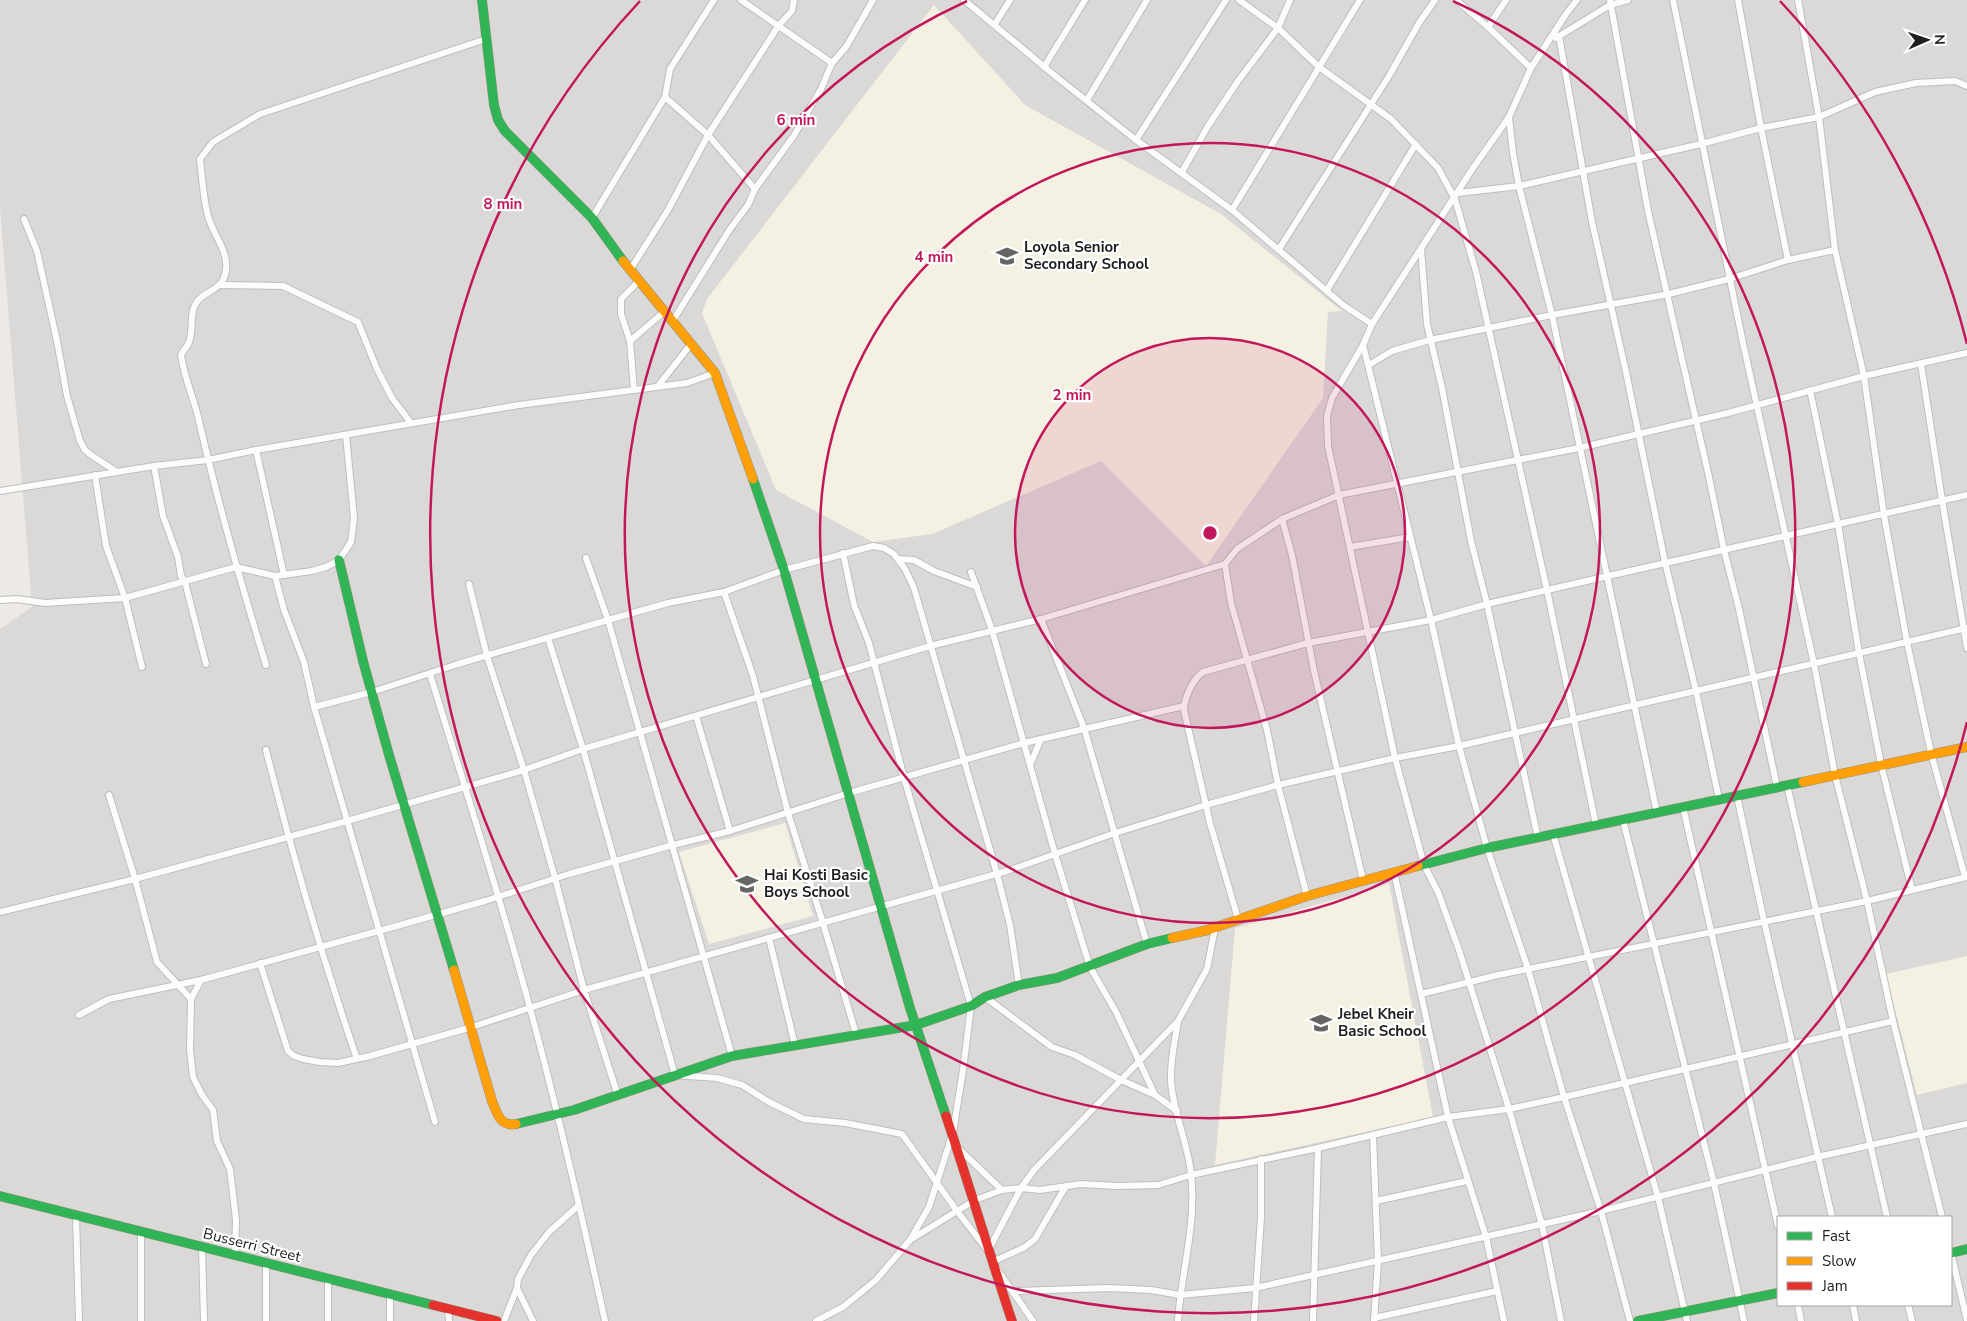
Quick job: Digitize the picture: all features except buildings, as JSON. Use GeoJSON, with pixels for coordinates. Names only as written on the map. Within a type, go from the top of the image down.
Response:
{"type":"FeatureCollection","features":[{"type":"Feature","properties":{"kind":"street"},"geometry":{"type":"LineString","coordinates":[[482,0],[494,105],[498,120],[517,144],[592,218],[630,270],[715,373],[748,460],[784,570],[916,1025],[958,1148],[988,1251],[1012,1321]]}},
{"type":"Feature","properties":{"kind":"street"},"geometry":{"type":"LineString","coordinates":[[592,218],[665,97],[670,69],[714,0]]}},
{"type":"Feature","properties":{"kind":"street"},"geometry":{"type":"LineString","coordinates":[[741,0],[832,62]]}},
{"type":"Feature","properties":{"kind":"street"},"geometry":{"type":"LineString","coordinates":[[630,270],[668,210],[708,135],[780,25],[792,11],[794,0]]}},
{"type":"Feature","properties":{"kind":"street"},"geometry":{"type":"LineString","coordinates":[[672,322],[730,229],[748,205],[755,189],[767,176],[814,104],[832,62],[846,47],[873,0]]}},
{"type":"Feature","properties":{"kind":"street"},"geometry":{"type":"LineString","coordinates":[[964,0],[1136,140],[1232,210],[1343,305],[1372,324]]}},
{"type":"Feature","properties":{"kind":"street"},"geometry":{"type":"LineString","coordinates":[[994,24],[1010,0]]}},
{"type":"Feature","properties":{"kind":"street"},"geometry":{"type":"LineString","coordinates":[[1044,67],[1085,0]]}},
{"type":"Feature","properties":{"kind":"street"},"geometry":{"type":"LineString","coordinates":[[1087,100],[1147,0]]}},
{"type":"Feature","properties":{"kind":"street"},"geometry":{"type":"LineString","coordinates":[[1136,140],[1226,0]]}},
{"type":"Feature","properties":{"kind":"street"},"geometry":{"type":"LineString","coordinates":[[1240,0],[1278,28],[1319,67],[1391,119],[1438,168],[1457,196],[1476,272],[1547,590],[1596,825]]}},
{"type":"Feature","properties":{"kind":"street"},"geometry":{"type":"LineString","coordinates":[[1182,172],[1208,126],[1238,80],[1278,28],[1290,0]]}},
{"type":"Feature","properties":{"kind":"street"},"geometry":{"type":"LineString","coordinates":[[1232,210],[1360,0]]}},
{"type":"Feature","properties":{"kind":"street"},"geometry":{"type":"LineString","coordinates":[[1279,250],[1435,0]]}},
{"type":"Feature","properties":{"kind":"street"},"geometry":{"type":"LineString","coordinates":[[1456,0],[1531,68]]}},
{"type":"Feature","properties":{"kind":"street"},"geometry":{"type":"LineString","coordinates":[[1488,27],[1506,0]]}},
{"type":"Feature","properties":{"kind":"street"},"geometry":{"type":"LineString","coordinates":[[1561,1321],[1542,1225],[1510,1109],[1438,892],[1424,865],[1395,758],[1328,446],[1327,416],[1332,398],[1363,346],[1372,324],[1457,196],[1473,168],[1509,117],[1531,68],[1566,14],[1578,0]]}},
{"type":"Feature","properties":{"kind":"street"},"geometry":{"type":"LineString","coordinates":[[1548,43],[1610,3],[1628,0]]}},
{"type":"Feature","properties":{"kind":"street"},"geometry":{"type":"LineString","coordinates":[[1673,0],[1729,278],[1814,664],[1835,775],[1867,901],[1893,1021],[1942,1216]]}},
{"type":"Feature","properties":{"kind":"street"},"geometry":{"type":"LineString","coordinates":[[1738,0],[1761,128],[1788,260]]}},
{"type":"Feature","properties":{"kind":"street"},"geometry":{"type":"LineString","coordinates":[[1421,994],[1469,981],[1867,901],[1966,877],[1931,753],[1907,642],[1884,515],[1864,376],[1836,250],[1819,117],[1798,0]]}},
{"type":"Feature","properties":{"kind":"street"},"geometry":{"type":"LineString","coordinates":[[1610,3],[1648,211],[1669,294],[1777,787]]}},
{"type":"Feature","properties":{"kind":"street"},"geometry":{"type":"LineString","coordinates":[[1559,36],[1592,222],[1665,562],[1720,799]]}},
{"type":"Feature","properties":{"kind":"street"},"geometry":{"type":"LineString","coordinates":[[266,665],[236,567],[197,411],[183,372],[181,355],[189,343],[192,314],[195,305],[205,293],[224,280],[226,270],[226,257],[206,211],[200,159],[213,142],[260,114],[486,39]]}},
{"type":"Feature","properties":{"kind":"street"},"geometry":{"type":"LineString","coordinates":[[1457,196],[1519,186],[1584,172],[1761,128],[1819,117],[1876,92],[1916,83],[1955,81],[1967,86]]}},
{"type":"Feature","properties":{"kind":"street"},"geometry":{"type":"LineString","coordinates":[[665,97],[708,135],[755,189]]}},
{"type":"Feature","properties":{"kind":"street"},"geometry":{"type":"LineString","coordinates":[[1509,117],[1519,186],[1552,315],[1657,813]]}},
{"type":"Feature","properties":{"kind":"street"},"geometry":{"type":"LineString","coordinates":[[1327,290],[1416,144]]}},
{"type":"Feature","properties":{"kind":"street"},"geometry":{"type":"LineString","coordinates":[[24,219],[37,251],[57,340],[67,396],[80,441],[85,450],[117,472]]}},
{"type":"Feature","properties":{"kind":"street"},"geometry":{"type":"LineString","coordinates":[[1421,248],[1430,340],[1442,388],[1471,541],[1487,604],[1538,838]]}},
{"type":"Feature","properties":{"kind":"street"},"geometry":{"type":"LineString","coordinates":[[1369,365],[1392,351],[1430,340],[1669,294],[1788,260],[1836,250]]}},
{"type":"Feature","properties":{"kind":"street"},"geometry":{"type":"LineString","coordinates":[[634,390],[630,341],[620,314],[621,299],[639,281]]}},
{"type":"Feature","properties":{"kind":"street"},"geometry":{"type":"LineString","coordinates":[[220,284],[283,286],[358,322],[377,369],[392,398],[412,423]]}},
{"type":"Feature","properties":{"kind":"street"},"geometry":{"type":"LineString","coordinates":[[630,341],[664,312]]}},
{"type":"Feature","properties":{"kind":"street"},"geometry":{"type":"LineString","coordinates":[[658,386],[691,344]]}},
{"type":"Feature","properties":{"kind":"street"},"geometry":{"type":"LineString","coordinates":[[1363,346],[1431,620],[1459,746],[1487,848],[1528,969],[1564,1097],[1602,1212],[1630,1321]]}},
{"type":"Feature","properties":{"kind":"street"},"geometry":{"type":"LineString","coordinates":[[0,912],[135,880],[348,822],[524,770],[639,732],[930,646],[1041,619],[1225,564],[1237,549],[1282,519],[1339,495],[1398,485],[1579,448],[1697,421],[1864,376],[1967,353]]}},
{"type":"Feature","properties":{"kind":"street"},"geometry":{"type":"LineString","coordinates":[[1921,364],[1967,648]]}},
{"type":"Feature","properties":{"kind":"street"},"geometry":{"type":"LineString","coordinates":[[0,491],[154,466],[208,460],[519,405],[687,382],[715,373]]}},
{"type":"Feature","properties":{"kind":"street"},"geometry":{"type":"LineString","coordinates":[[1810,390],[1838,524],[1859,653],[1881,764],[1912,890]]}},
{"type":"Feature","properties":{"kind":"street"},"geometry":{"type":"LineString","coordinates":[[0,600],[17,599],[45,603],[124,598],[236,567],[275,576],[312,571],[339,560],[351,542],[354,518],[346,435]]}},
{"type":"Feature","properties":{"kind":"street"},"geometry":{"type":"LineString","coordinates":[[256,450],[284,575]]}},
{"type":"Feature","properties":{"kind":"street"},"geometry":{"type":"LineString","coordinates":[[154,466],[163,516],[178,557],[181,576],[186,582],[206,664]]}},
{"type":"Feature","properties":{"kind":"street"},"geometry":{"type":"LineString","coordinates":[[95,475],[106,546],[124,598],[142,667]]}},
{"type":"Feature","properties":{"kind":"street"},"geometry":{"type":"LineString","coordinates":[[1238,919],[1206,805],[1184,706],[1200,674],[1308,643],[1431,620],[1487,604],[1665,562],[1884,515],[1967,495]]}},
{"type":"Feature","properties":{"kind":"street"},"geometry":{"type":"LineString","coordinates":[[1282,519],[1300,589],[1308,643],[1362,880]]}},
{"type":"Feature","properties":{"kind":"street"},"geometry":{"type":"LineString","coordinates":[[1350,547],[1410,537]]}},
{"type":"Feature","properties":{"kind":"street"},"geometry":{"type":"LineString","coordinates":[[314,707],[372,692],[668,603],[724,592],[784,570],[842,553],[873,546],[884,548],[894,554],[906,569],[914,588],[997,874],[1010,925],[1019,985]]}},
{"type":"Feature","properties":{"kind":"street"},"geometry":{"type":"LineString","coordinates":[[816,1321],[843,1307],[876,1280],[910,1240],[929,1207],[952,1132],[963,1070],[971,1006],[904,778],[874,664],[854,605],[842,553]]}},
{"type":"Feature","properties":{"kind":"street"},"geometry":{"type":"LineString","coordinates":[[586,558],[608,620],[732,1056]]}},
{"type":"Feature","properties":{"kind":"street"},"geometry":{"type":"LineString","coordinates":[[898,559],[914,560],[934,571],[977,587]]}},
{"type":"Feature","properties":{"kind":"street"},"geometry":{"type":"LineString","coordinates":[[339,560],[363,661],[404,805],[472,1027],[492,1102],[499,1119],[505,1124],[512,1125],[558,1115],[732,1056],[916,1025],[971,1006],[985,997],[1019,985],[1057,978],[1147,944],[1215,928],[1307,896],[1362,880],[1487,848],[1931,753],[1967,747]]}},
{"type":"Feature","properties":{"kind":"street"},"geometry":{"type":"LineString","coordinates":[[1225,564],[1231,603],[1267,730],[1278,785],[1307,896]]}},
{"type":"Feature","properties":{"kind":"street"},"geometry":{"type":"LineString","coordinates":[[972,572],[992,630],[1055,854],[1090,967],[1116,1012],[1155,1095]]}},
{"type":"Feature","properties":{"kind":"street"},"geometry":{"type":"LineString","coordinates":[[275,576],[284,610],[304,662],[314,707],[435,1122]]}},
{"type":"Feature","properties":{"kind":"street"},"geometry":{"type":"LineString","coordinates":[[469,584],[487,656],[524,770],[555,878],[584,990],[618,1096]]}},
{"type":"Feature","properties":{"kind":"street"},"geometry":{"type":"LineString","coordinates":[[724,592],[759,698],[788,813],[856,1034]]}},
{"type":"Feature","properties":{"kind":"street"},"geometry":{"type":"LineString","coordinates":[[1041,619],[1084,728],[1147,944]]}},
{"type":"Feature","properties":{"kind":"street"},"geometry":{"type":"LineString","coordinates":[[260,963],[288,1051],[294,1056],[303,1059],[338,1063],[472,1027],[584,990],[997,874],[1115,833],[1278,785],[1337,773],[1395,758],[1459,746],[1965,629]]}},
{"type":"Feature","properties":{"kind":"street"},"geometry":{"type":"LineString","coordinates":[[548,638],[583,749],[675,1076]]}},
{"type":"Feature","properties":{"kind":"street"},"geometry":{"type":"LineString","coordinates":[[430,674],[530,1008],[558,1115],[605,1321]]}},
{"type":"Feature","properties":{"kind":"street"},"geometry":{"type":"LineString","coordinates":[[79,1015],[109,999],[200,980],[379,931],[555,878],[730,831],[1024,743],[1184,706]]}},
{"type":"Feature","properties":{"kind":"street"},"geometry":{"type":"LineString","coordinates":[[696,716],[730,831]]}},
{"type":"Feature","properties":{"kind":"street"},"geometry":{"type":"LineString","coordinates":[[1030,765],[1041,739]]}},
{"type":"Feature","properties":{"kind":"street"},"geometry":{"type":"LineString","coordinates":[[266,750],[288,838],[320,947],[357,1059]]}},
{"type":"Feature","properties":{"kind":"street"},"geometry":{"type":"LineString","coordinates":[[1787,785],[1887,1216]]}},
{"type":"Feature","properties":{"kind":"street"},"geometry":{"type":"LineString","coordinates":[[109,795],[135,880],[157,962],[191,1000]]}},
{"type":"Feature","properties":{"kind":"street"},"geometry":{"type":"LineString","coordinates":[[1737,796],[1832,1216]]}},
{"type":"Feature","properties":{"kind":"street"},"geometry":{"type":"LineString","coordinates":[[1684,807],[1764,1171],[1777,1222]]}},
{"type":"Feature","properties":{"kind":"street"},"geometry":{"type":"LineString","coordinates":[[1623,820],[1714,1183],[1744,1321]]}},
{"type":"Feature","properties":{"kind":"street"},"geometry":{"type":"LineString","coordinates":[[1553,834],[1658,1197],[1686,1316]]}},
{"type":"Feature","properties":{"kind":"street"},"geometry":{"type":"LineString","coordinates":[[1394,872],[1448,1117],[1486,1237],[1504,1321]]}},
{"type":"Feature","properties":{"kind":"street"},"geometry":{"type":"LineString","coordinates":[[988,1251],[1021,1188],[1034,1170],[1178,1021],[1207,969],[1215,928]]}},
{"type":"Feature","properties":{"kind":"street"},"geometry":{"type":"LineString","coordinates":[[769,938],[795,1045]]}},
{"type":"Feature","properties":{"kind":"street"},"geometry":{"type":"LineString","coordinates":[[200,980],[191,1000],[190,1050],[193,1077],[202,1096],[213,1110],[217,1141],[230,1169],[236,1220],[235,1255]]}},
{"type":"Feature","properties":{"kind":"street"},"geometry":{"type":"LineString","coordinates":[[985,997],[1052,1047],[1075,1055],[1120,1080],[1155,1095],[1177,1112]]}},
{"type":"Feature","properties":{"kind":"street"},"geometry":{"type":"LineString","coordinates":[[1178,1021],[1171,1066],[1171,1083],[1192,1174],[1191,1227],[1180,1295],[1178,1321]]}},
{"type":"Feature","properties":{"kind":"street"},"geometry":{"type":"LineString","coordinates":[[910,1240],[974,1200],[1002,1190],[1021,1188],[1040,1190],[1081,1184],[1118,1186],[1158,1185],[1192,1174],[1374,1136],[1448,1117],[1510,1109],[1893,1021]]}},
{"type":"Feature","properties":{"kind":"street"},"geometry":{"type":"LineString","coordinates":[[675,1076],[717,1078],[742,1084],[770,1102],[804,1119],[845,1123],[902,1134],[936,1184],[988,1251]]}},
{"type":"Feature","properties":{"kind":"street"},"geometry":{"type":"LineString","coordinates":[[1014,1291],[1109,1288],[1151,1290],[1180,1295],[1256,1288],[1602,1212],[1817,1157],[1967,1124]]}},
{"type":"Feature","properties":{"kind":"street"},"geometry":{"type":"LineString","coordinates":[[1374,1136],[1378,1261],[1374,1320],[1497,1291]]}},
{"type":"Feature","properties":{"kind":"street"},"geometry":{"type":"LineString","coordinates":[[958,1148],[1002,1190]]}},
{"type":"Feature","properties":{"kind":"street"},"geometry":{"type":"LineString","coordinates":[[1313,1321],[1318,1148]]}},
{"type":"Feature","properties":{"kind":"street"},"geometry":{"type":"LineString","coordinates":[[1254,1321],[1261,1217],[1261,1159]]}},
{"type":"Feature","properties":{"kind":"street"},"geometry":{"type":"LineString","coordinates":[[1376,1202],[1467,1181]]}},
{"type":"Feature","properties":{"kind":"street"},"geometry":{"type":"LineString","coordinates":[[992,1262],[1025,1247],[1035,1240],[1066,1186]]}},
{"type":"Feature","properties":{"kind":"street","name":"Busserri Street"},"geometry":{"type":"LineString","coordinates":[[0,1196],[497,1321]]}},
{"type":"Feature","properties":{"kind":"street"},"geometry":{"type":"LineString","coordinates":[[504,1321],[517,1288],[518,1279],[531,1254],[549,1232],[579,1205]]}},
{"type":"Feature","properties":{"kind":"street"},"geometry":{"type":"LineString","coordinates":[[76,1216],[79,1321]]}},
{"type":"Feature","properties":{"kind":"street"},"geometry":{"type":"LineString","coordinates":[[141,1232],[141,1321]]}},
{"type":"Feature","properties":{"kind":"street"},"geometry":{"type":"LineString","coordinates":[[202,1247],[204,1321]]}},
{"type":"Feature","properties":{"kind":"street"},"geometry":{"type":"LineString","coordinates":[[1952,1253],[1967,1250]]}},
{"type":"Feature","properties":{"kind":"street"},"geometry":{"type":"LineString","coordinates":[[1952,1257],[1967,1320]]}},
{"type":"Feature","properties":{"kind":"street"},"geometry":{"type":"LineString","coordinates":[[992,1262],[1014,1291],[1033,1321]]}},
{"type":"Feature","properties":{"kind":"street"},"geometry":{"type":"LineString","coordinates":[[266,1263],[266,1321]]}},
{"type":"Feature","properties":{"kind":"street"},"geometry":{"type":"LineString","coordinates":[[328,1278],[328,1321]]}},
{"type":"Feature","properties":{"kind":"street"},"geometry":{"type":"LineString","coordinates":[[517,1288],[533,1321]]}},
{"type":"Feature","properties":{"kind":"street"},"geometry":{"type":"LineString","coordinates":[[1638,1321],[1686,1316],[1777,1293]]}},
{"type":"Feature","properties":{"kind":"street"},"geometry":{"type":"LineString","coordinates":[[390,1294],[390,1321]]}},
{"type":"Feature","properties":{"kind":"street"},"geometry":{"type":"LineString","coordinates":[[1798,1306],[1801,1321]]}},
{"type":"Feature","properties":{"kind":"street"},"geometry":{"type":"LineString","coordinates":[[1852,1306],[1856,1321]]}},
{"type":"Feature","properties":{"kind":"street"},"geometry":{"type":"LineString","coordinates":[[1908,1306],[1912,1321]]}},
{"type":"Feature","properties":{"kind":"street"},"geometry":{"type":"LineString","coordinates":[[448,1308],[448,1321]]}},
{"type":"Feature","properties":{"kind":"shaded area"},"geometry":{"type":"Polygon","coordinates":[[[0,0],[1967,0],[1967,1321],[0,1321],[0,629],[32,607],[0,208],[0,0]]]}},
{"type":"Feature","properties":{"kind":"shaded area","name":"Loyola Senior Secondary School"},"geometry":{"type":"Polygon","coordinates":[[[934,5],[1025,105],[1221,214],[1342,311],[1328,312],[1323,398],[1206,566],[1101,461],[932,534],[873,542],[776,490],[702,313],[707,299],[934,5]]]}},
{"type":"Feature","properties":{"kind":"shaded area","name":"Hai Kosti Basic Boys School"},"geometry":{"type":"Polygon","coordinates":[[[785,823],[813,916],[709,944],[679,852],[785,823]]]}},
{"type":"Feature","properties":{"kind":"shaded area","name":"Jebel Kheir Basic School"},"geometry":{"type":"Polygon","coordinates":[[[1389,884],[1433,1117],[1215,1165],[1235,928],[1389,884]]]}},
{"type":"Feature","properties":{"kind":"shaded area"},"geometry":{"type":"Polygon","coordinates":[[[1967,956],[1967,1083],[1917,1095],[1886,974],[1967,956]]]}},
{"type":"Feature","properties":{"kind":"traffic: fast"},"geometry":{"type":"LineString","coordinates":[[482,0],[494,105],[498,120],[505,131],[592,218],[623,261]]}},
{"type":"Feature","properties":{"kind":"traffic: fast"},"geometry":{"type":"LineString","coordinates":[[753,479],[784,570],[910,1008],[946,1116]]}},
{"type":"Feature","properties":{"kind":"traffic: fast"},"geometry":{"type":"LineString","coordinates":[[339,560],[363,661],[389,755],[454,970]]}},
{"type":"Feature","properties":{"kind":"traffic: fast"},"geometry":{"type":"LineString","coordinates":[[1418,866],[1487,848],[1803,782]]}},
{"type":"Feature","properties":{"kind":"traffic: fast"},"geometry":{"type":"LineString","coordinates":[[516,1124],[574,1110],[732,1056],[916,1025],[971,1006],[985,997],[1019,985],[1057,978],[1147,944],[1172,938]]}},
{"type":"Feature","properties":{"kind":"traffic: fast"},"geometry":{"type":"LineString","coordinates":[[0,1196],[433,1305]]}},
{"type":"Feature","properties":{"kind":"traffic: fast"},"geometry":{"type":"LineString","coordinates":[[1952,1253],[1967,1249]]}},
{"type":"Feature","properties":{"kind":"traffic: fast"},"geometry":{"type":"LineString","coordinates":[[1638,1321],[1777,1293]]}},
{"type":"Feature","properties":{"kind":"traffic: slow"},"geometry":{"type":"LineString","coordinates":[[623,261],[715,373],[753,479]]}},
{"type":"Feature","properties":{"kind":"traffic: slow"},"geometry":{"type":"LineString","coordinates":[[1803,782],[1967,747]]}},
{"type":"Feature","properties":{"kind":"traffic: slow"},"geometry":{"type":"LineString","coordinates":[[1172,938],[1208,930],[1307,896],[1418,866]]}},
{"type":"Feature","properties":{"kind":"traffic: slow"},"geometry":{"type":"LineString","coordinates":[[454,970],[492,1101],[503,1121],[516,1124]]}},
{"type":"Feature","properties":{"kind":"traffic: jam"},"geometry":{"type":"LineString","coordinates":[[946,1116],[1012,1321]]}},
{"type":"Feature","properties":{"kind":"traffic: jam"},"geometry":{"type":"LineString","coordinates":[[433,1305],[497,1321]]}},
{"type":"Feature","properties":{"kind":"place","name":"Loyola Senior Secondary School"},"geometry":{"type":"Point","coordinates":[1007,256]}},
{"type":"Feature","properties":{"kind":"place","name":"Hai Kosti Basic Boys School"},"geometry":{"type":"Point","coordinates":[747,884]}},
{"type":"Feature","properties":{"kind":"place","name":"Jebel Kheir Basic School"},"geometry":{"type":"Point","coordinates":[1321,1023]}}]}
